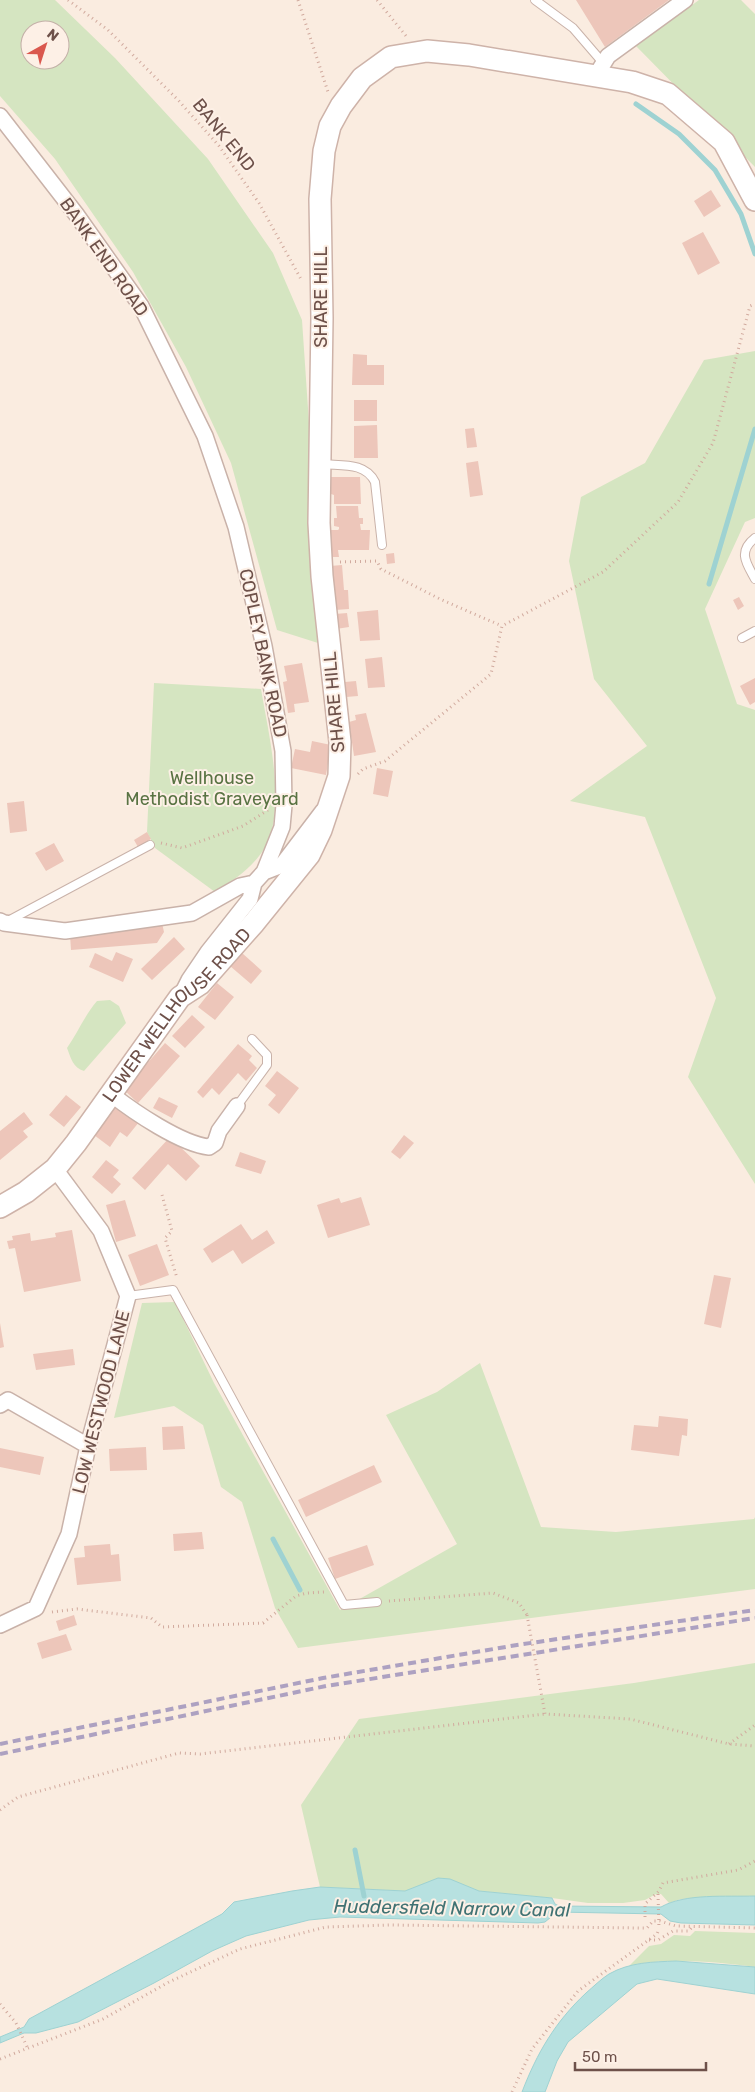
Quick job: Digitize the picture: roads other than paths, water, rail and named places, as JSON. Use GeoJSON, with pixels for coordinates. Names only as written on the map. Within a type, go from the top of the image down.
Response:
{"type":"FeatureCollection","features":[{"type":"Feature","properties":{"kind":"street"},"geometry":{"type":"LineString","coordinates":[[599,70],[608,56],[685,0]]}},
{"type":"Feature","properties":{"kind":"street","name":"SHARE HILL"},"geometry":{"type":"LineString","coordinates":[[329,804],[339,776],[340,742],[319,523],[322,318],[320,199],[324,151],[330,126],[341,106],[362,78],[391,57],[418,52],[469,55],[599,70],[668,94],[724,142],[755,200]]}},
{"type":"Feature","properties":{"kind":"street","name":"BANK END ROAD"},"geometry":{"type":"LineString","coordinates":[[0,116],[76,214],[141,306],[205,436]]}},
{"type":"Feature","properties":{"kind":"street","name":"COPLEY BANK ROAD"},"geometry":{"type":"LineString","coordinates":[[205,436],[236,526],[264,646],[283,750],[284,805],[282,827],[264,872]]}},
{"type":"Feature","properties":{"kind":"street","name":"COPLEY BANK ROAD"},"geometry":{"type":"LineString","coordinates":[[180,997],[208,952],[250,899],[254,883],[264,872],[282,864],[329,804]]}},
{"type":"Feature","properties":{"kind":"street","name":"LOWER WELLHOUSE ROAD"},"geometry":{"type":"LineString","coordinates":[[0,1207],[26,1192],[55,1169],[180,997],[200,984],[254,923],[309,855],[321,830],[329,804]]}},
{"type":"Feature","properties":{"kind":"street"},"geometry":{"type":"LineString","coordinates":[[2,922],[65,930],[192,913],[240,886],[254,883]]}},
{"type":"Feature","properties":{"kind":"street"},"geometry":{"type":"LineString","coordinates":[[111,1094],[128,1108],[150,1121],[190,1142],[209,1147],[214,1143],[218,1131],[237,1106]]}},
{"type":"Feature","properties":{"kind":"street","name":"LOW WESTWOOD LANE"},"geometry":{"type":"LineString","coordinates":[[0,1626],[36,1608],[69,1534],[88,1446],[128,1296],[101,1231],[55,1169]]}},
{"type":"Feature","properties":{"kind":"street"},"geometry":{"type":"LineString","coordinates":[[3,1401],[88,1446]]}},
{"type":"Feature","properties":{"kind":"lane"},"geometry":{"type":"LineString","coordinates":[[535,0],[573,28],[599,70]]}},
{"type":"Feature","properties":{"kind":"lane"},"geometry":{"type":"LineString","coordinates":[[320,464],[361,467],[368,470],[376,482],[382,545]]}},
{"type":"Feature","properties":{"kind":"lane"},"geometry":{"type":"LineString","coordinates":[[755,538],[745,549],[744,560],[755,579]]}},
{"type":"Feature","properties":{"kind":"lane"},"geometry":{"type":"LineString","coordinates":[[742,638],[755,631]]}},
{"type":"Feature","properties":{"kind":"lane"},"geometry":{"type":"LineString","coordinates":[[2,922],[150,846]]}},
{"type":"Feature","properties":{"kind":"lane"},"geometry":{"type":"LineString","coordinates":[[237,1106],[267,1065],[267,1055],[252,1040]]}},
{"type":"Feature","properties":{"kind":"lane"},"geometry":{"type":"LineString","coordinates":[[128,1296],[173,1290],[335,1592],[344,1605],[377,1602]]}},
{"type":"Feature","properties":{"kind":"water","name":"Huddersfield Narrow Canal"},"geometry":{"type":"Polygon","coordinates":[[[438,1878],[450,1879],[479,1891],[552,1898],[555,1904],[559,1906],[661,1907],[694,1898],[755,1896],[755,1925],[681,1923],[670,1921],[661,1914],[557,1912],[545,1922],[538,1923],[340,1917],[309,1920],[246,1936],[212,1951],[78,2022],[36,2033],[24,2033],[0,2043],[0,2037],[24,2027],[29,2019],[222,1914],[234,1902],[320,1887],[405,1891],[438,1878]]]}},
{"type":"Feature","properties":{"kind":"water"},"geometry":{"type":"Polygon","coordinates":[[[676,1961],[755,1967],[755,1994],[657,1979],[637,1984],[568,2042],[557,2061],[545,2092],[522,2092],[534,2064],[556,2027],[575,2004],[600,1981],[609,1974],[625,1967],[650,1962],[676,1961]]]}},
{"type":"Feature","properties":{"kind":"waterway"},"geometry":{"type":"LineString","coordinates":[[636,104],[679,134],[715,170],[741,214],[755,254]]}},
{"type":"Feature","properties":{"kind":"waterway"},"geometry":{"type":"LineString","coordinates":[[709,584],[755,429]]}},
{"type":"Feature","properties":{"kind":"waterway"},"geometry":{"type":"LineString","coordinates":[[273,1539],[300,1590]]}},
{"type":"Feature","properties":{"kind":"waterway","name":"Huddersfield Narrow Canal"},"geometry":{"type":"LineString","coordinates":[[355,1850],[364,1896]]}},
{"type":"Feature","properties":{"kind":"railway"},"geometry":{"type":"LineString","coordinates":[[0,1744],[323,1678],[517,1645],[755,1610]]}},
{"type":"Feature","properties":{"kind":"railway"},"geometry":{"type":"LineString","coordinates":[[0,1754],[326,1686],[755,1618]]}},
{"type":"Feature","properties":{"kind":"park label","name":"Wellhouse Methodist Graveyard"},"geometry":{"type":"Point","coordinates":[212,788]}}]}
